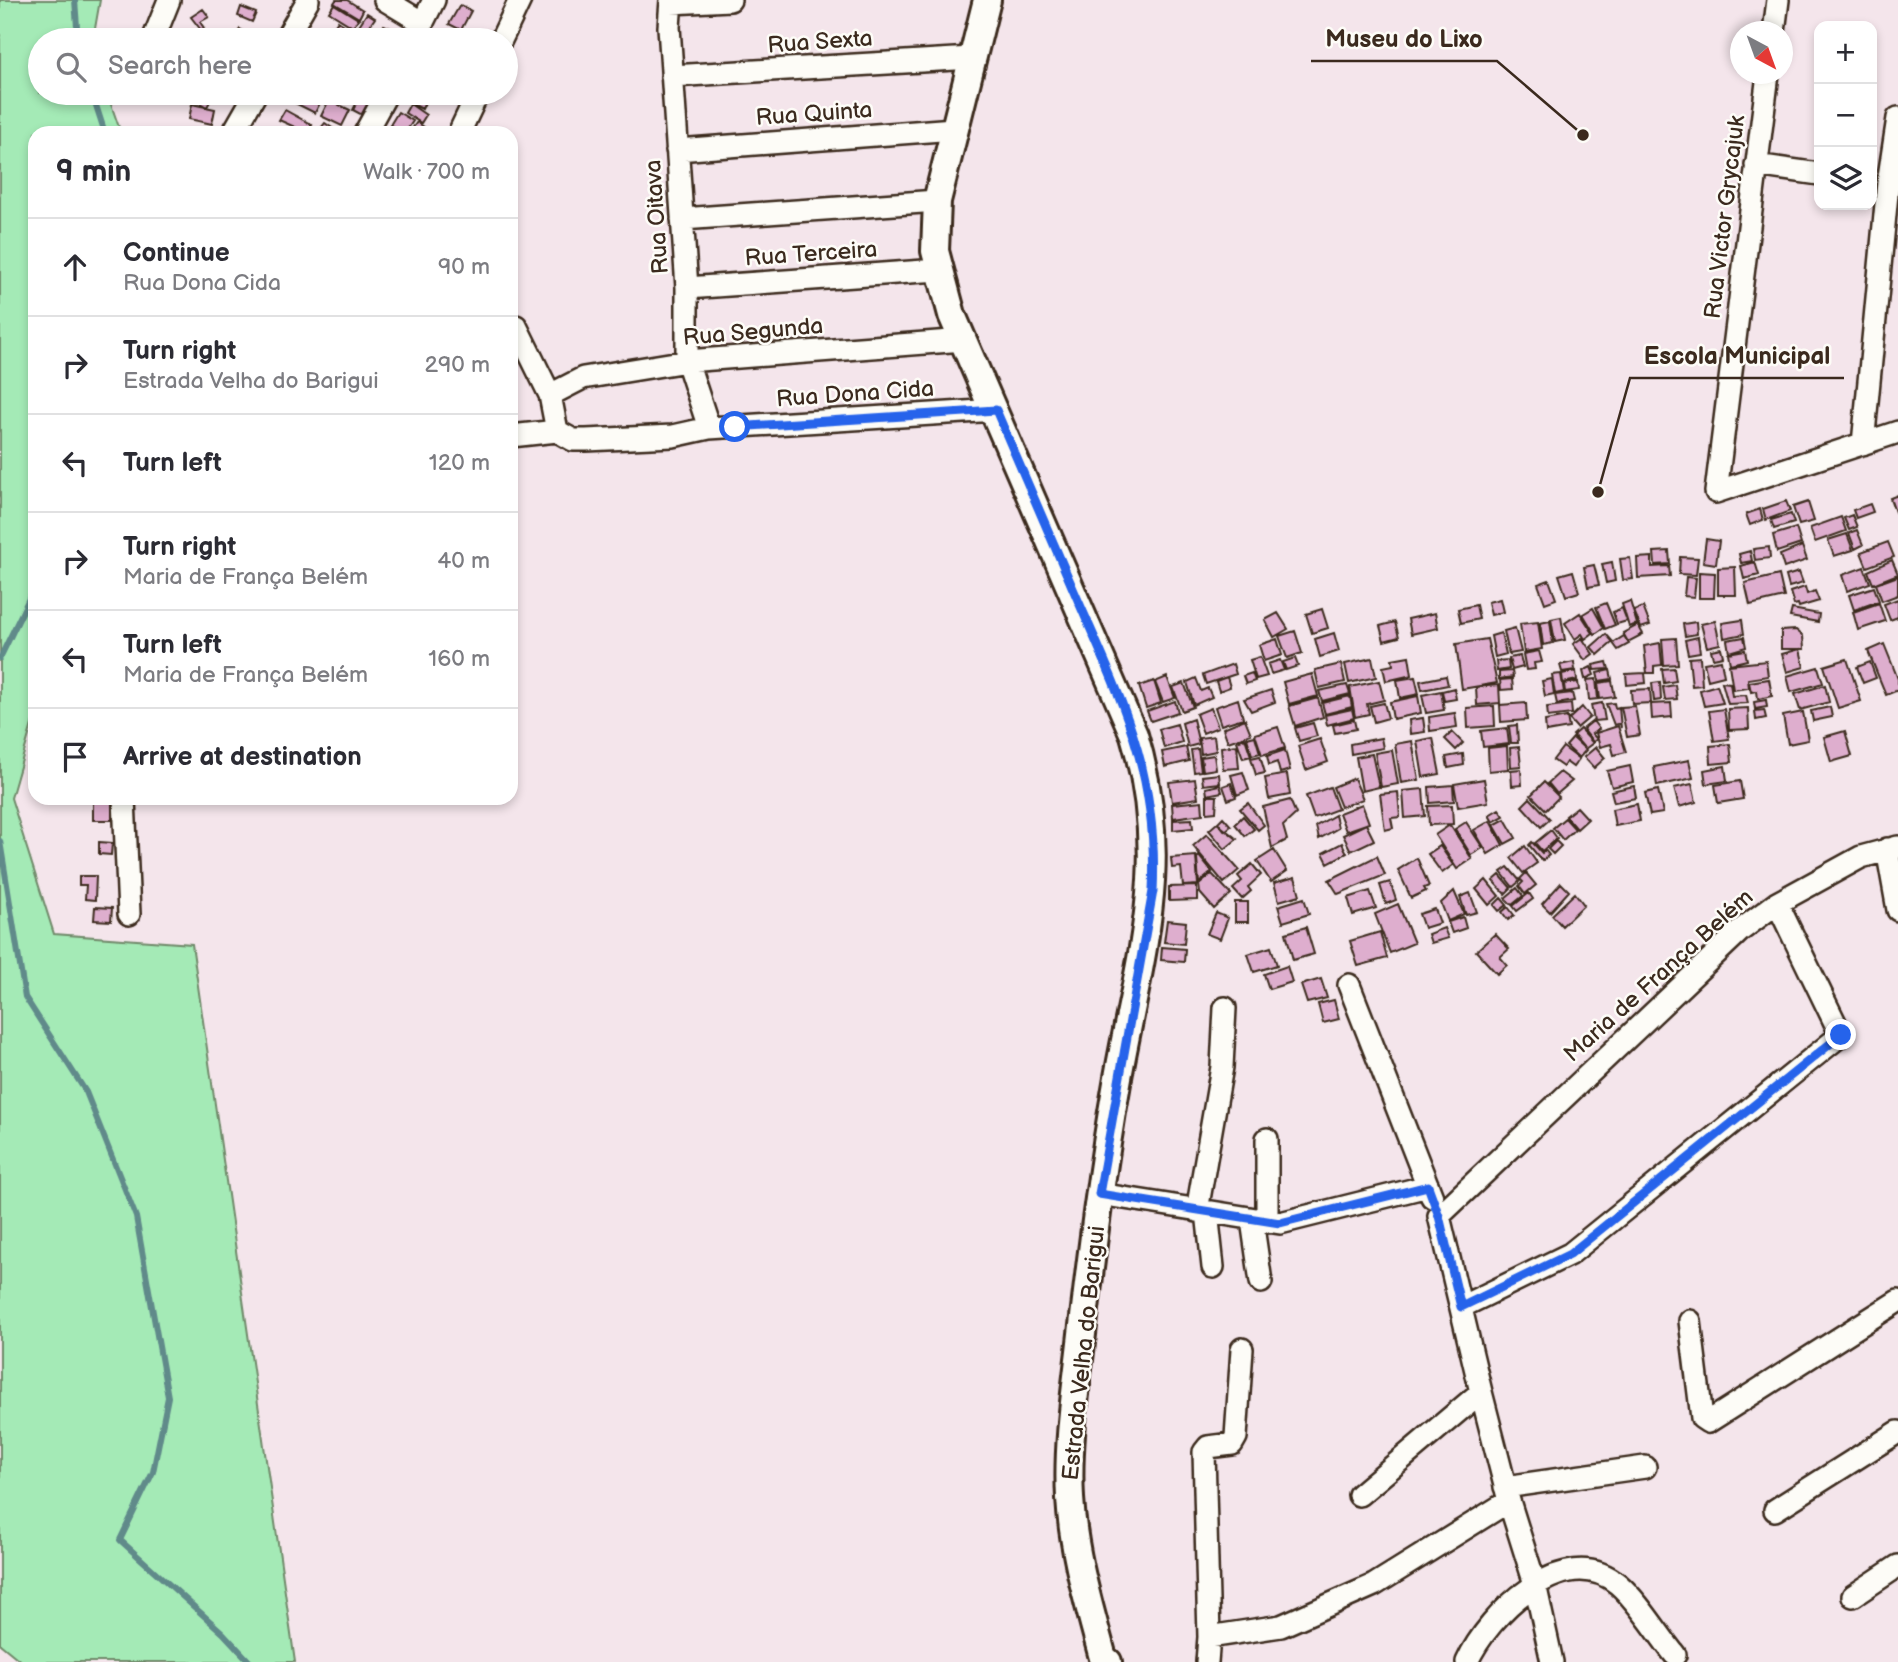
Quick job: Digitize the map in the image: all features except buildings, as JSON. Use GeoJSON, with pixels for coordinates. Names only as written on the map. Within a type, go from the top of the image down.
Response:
{"type":"FeatureCollection","features":[{"type":"Feature","properties":{"kind":"street"},"geometry":{"type":"LineString","coordinates":[[158,28],[169,0]]}},
{"type":"Feature","properties":{"kind":"street"},"geometry":{"type":"LineString","coordinates":[[292,28],[308,0]]}},
{"type":"Feature","properties":{"kind":"street"},"geometry":{"type":"LineString","coordinates":[[385,0],[414,28]]}},
{"type":"Feature","properties":{"kind":"street"},"geometry":{"type":"LineString","coordinates":[[420,28],[434,0]]}},
{"type":"Feature","properties":{"kind":"street"},"geometry":{"type":"LineString","coordinates":[[507,28],[520,0]]}},
{"type":"Feature","properties":{"kind":"street"},"geometry":{"type":"LineString","coordinates":[[671,2],[730,0]]}},
{"type":"Feature","properties":{"kind":"street","name":"Estrada Velha do Barigui"},"geometry":{"type":"LineString","coordinates":[[987,0],[937,201],[935,251],[938,270],[952,315],[996,410],[1123,705],[1141,756],[1150,795],[1154,845],[1153,891],[1099,1194],[1069,1468],[1074,1537],[1103,1661]]}},
{"type":"Feature","properties":{"kind":"street"},"geometry":{"type":"LineString","coordinates":[[1775,21],[1778,0]]}},
{"type":"Feature","properties":{"kind":"street","name":"Rua Oitava"},"geometry":{"type":"LineString","coordinates":[[671,2],[672,76],[687,288],[687,361],[709,428]]}},
{"type":"Feature","properties":{"kind":"street","name":"Rua Sexta"},"geometry":{"type":"LineString","coordinates":[[672,76],[972,58]]}},
{"type":"Feature","properties":{"kind":"street","name":"Rua Victor Grycajuk"},"geometry":{"type":"LineString","coordinates":[[1767,84],[1716,492],[1863,444]]}},
{"type":"Feature","properties":{"kind":"street"},"geometry":{"type":"LineString","coordinates":[[237,126],[249,105]]}},
{"type":"Feature","properties":{"kind":"street"},"geometry":{"type":"LineString","coordinates":[[369,126],[380,105]]}},
{"type":"Feature","properties":{"kind":"street"},"geometry":{"type":"LineString","coordinates":[[462,126],[472,105]]}},
{"type":"Feature","properties":{"kind":"street"},"geometry":{"type":"LineString","coordinates":[[1898,118],[1886,183],[1863,444],[1898,432]]}},
{"type":"Feature","properties":{"kind":"street","name":"Rua Quinta"},"geometry":{"type":"LineString","coordinates":[[677,150],[954,129]]}},
{"type":"Feature","properties":{"kind":"street"},"geometry":{"type":"LineString","coordinates":[[1756,165],[1814,173]]}},
{"type":"Feature","properties":{"kind":"street"},"geometry":{"type":"LineString","coordinates":[[682,219],[937,201]]}},
{"type":"Feature","properties":{"kind":"street","name":"Rua Terceira"},"geometry":{"type":"LineString","coordinates":[[687,288],[938,270]]}},
{"type":"Feature","properties":{"kind":"street"},"geometry":{"type":"LineString","coordinates":[[518,330],[551,395],[557,431]]}},
{"type":"Feature","properties":{"kind":"street","name":"Rua Segunda"},"geometry":{"type":"LineString","coordinates":[[551,395],[583,378],[687,361],[964,340]]}},
{"type":"Feature","properties":{"kind":"street","name":"Rua Dona Cida"},"geometry":{"type":"LineString","coordinates":[[518,435],[557,431],[564,437],[586,440],[673,436],[709,428],[996,410]]}},
{"type":"Feature","properties":{"kind":"street"},"geometry":{"type":"LineString","coordinates":[[124,805],[129,914]]}},
{"type":"Feature","properties":{"kind":"street"},"geometry":{"type":"LineString","coordinates":[[1777,903],[1861,857],[1892,848],[1898,910]]}},
{"type":"Feature","properties":{"kind":"street","name":"Maria de França Belém"},"geometry":{"type":"LineString","coordinates":[[1439,1216],[1741,930],[1777,903],[1841,1035],[1591,1240],[1524,1278],[1461,1307]]}},
{"type":"Feature","properties":{"kind":"street"},"geometry":{"type":"LineString","coordinates":[[1349,985],[1439,1216],[1507,1494],[1535,1584],[1552,1662]]}},
{"type":"Feature","properties":{"kind":"street"},"geometry":{"type":"LineString","coordinates":[[1213,1268],[1202,1212],[1222,1067],[1225,1008]]}},
{"type":"Feature","properties":{"kind":"street"},"geometry":{"type":"LineString","coordinates":[[1261,1282],[1260,1221],[1267,1139]]}},
{"type":"Feature","properties":{"kind":"street"},"geometry":{"type":"LineString","coordinates":[[1099,1194],[1260,1221],[1294,1220],[1428,1186]]}},
{"type":"Feature","properties":{"kind":"street"},"geometry":{"type":"LineString","coordinates":[[1690,1321],[1702,1418],[1708,1422],[1898,1301]]}},
{"type":"Feature","properties":{"kind":"street"},"geometry":{"type":"LineString","coordinates":[[1207,1662],[1209,1637],[1204,1452],[1209,1447],[1232,1444],[1236,1437],[1242,1349]]}},
{"type":"Feature","properties":{"kind":"street"},"geometry":{"type":"LineString","coordinates":[[1359,1495],[1481,1392]]}},
{"type":"Feature","properties":{"kind":"street"},"geometry":{"type":"LineString","coordinates":[[1775,1510],[1898,1432]]}},
{"type":"Feature","properties":{"kind":"street"},"geometry":{"type":"LineString","coordinates":[[1209,1637],[1280,1626],[1374,1585],[1507,1494],[1645,1467]]}},
{"type":"Feature","properties":{"kind":"street"},"geometry":{"type":"LineString","coordinates":[[1853,1596],[1898,1566]]}},
{"type":"Feature","properties":{"kind":"street"},"geometry":{"type":"LineString","coordinates":[[1467,1662],[1495,1618],[1535,1584],[1559,1573],[1594,1572],[1617,1584],[1675,1655]]}},
{"type":"Feature","properties":{"kind":"green space"},"geometry":{"type":"Polygon","coordinates":[[[0,0],[100,0],[95,28],[28,28],[28,105],[111,105],[119,126],[28,126],[28,738],[11,798],[54,934],[192,944],[295,1662],[22,1662],[0,1644],[0,0]]]}},
{"type":"Feature","properties":{"kind":"waterway"},"geometry":{"type":"LineString","coordinates":[[75,0],[77,28]]}},
{"type":"Feature","properties":{"kind":"waterway"},"geometry":{"type":"LineString","coordinates":[[96,105],[103,126]]}},
{"type":"Feature","properties":{"kind":"waterway"},"geometry":{"type":"LineString","coordinates":[[0,658],[28,600]]}},
{"type":"Feature","properties":{"kind":"waterway"},"geometry":{"type":"LineString","coordinates":[[0,841],[25,997],[86,1092],[136,1217],[168,1397],[153,1472],[120,1540],[223,1633],[250,1662]]}},
{"type":"Feature","properties":{"kind":"place","name":"Museu do Lixo"},"geometry":{"type":"Point","coordinates":[1583,135]}},
{"type":"Feature","properties":{"kind":"place","name":"Escola Municipal"},"geometry":{"type":"Point","coordinates":[1598,492]}},
{"type":"Feature","properties":{"kind":"route"},"geometry":{"type":"LineString","coordinates":[[735,427],[996,410],[1129,720],[1150,795],[1154,845],[1153,891],[1099,1194],[1280,1223],[1428,1186],[1439,1216],[1461,1307],[1570,1254],[1601,1232],[1841,1035]]}}]}
